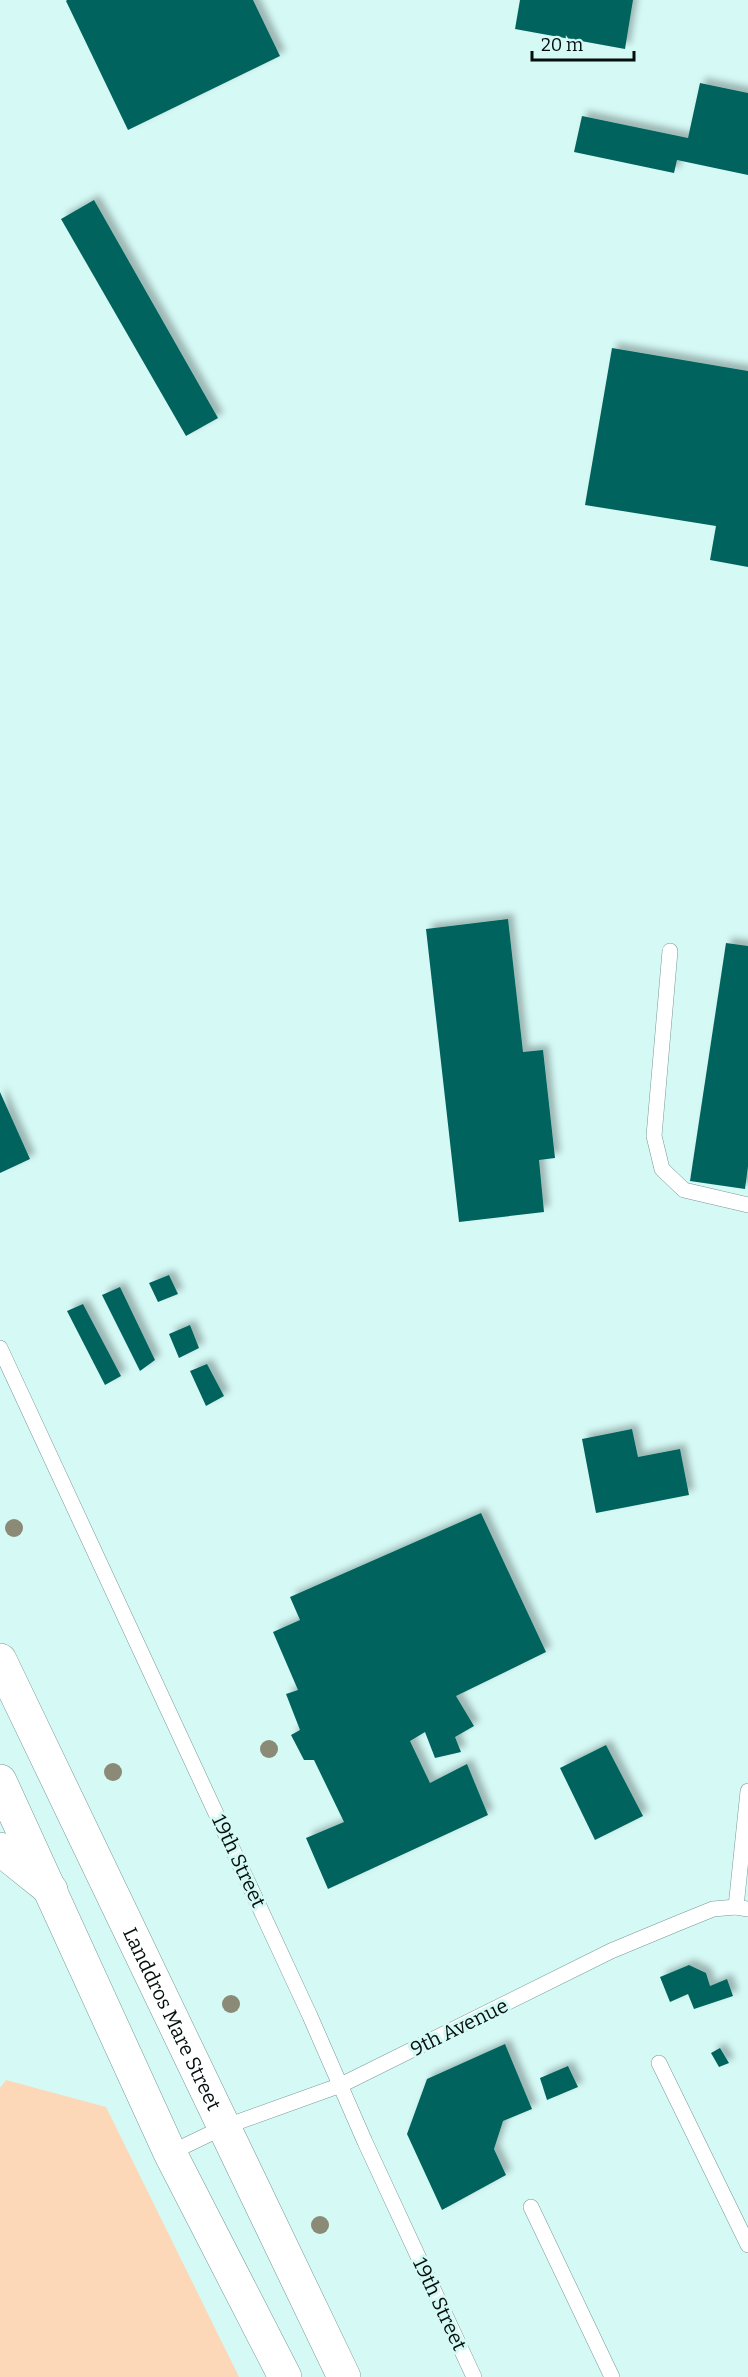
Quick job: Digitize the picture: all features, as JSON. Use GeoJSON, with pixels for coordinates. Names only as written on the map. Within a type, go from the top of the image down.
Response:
{"type":"FeatureCollection","features":[{"type":"Feature","properties":{"kind":"main road","name":"Landdros Mare Street"},"geometry":{"type":"LineString","coordinates":[[0,1660],[344,2377]]}},
{"type":"Feature","properties":{"kind":"main road"},"geometry":{"type":"LineString","coordinates":[[0,1781],[170,2153],[285,2377]]}},
{"type":"Feature","properties":{"kind":"main road"},"geometry":{"type":"LineString","coordinates":[[0,1849],[51,1890]]}},
{"type":"Feature","properties":{"kind":"lane"},"geometry":{"type":"LineString","coordinates":[[670,951],[654,1136],[662,1169],[684,1190],[748,1205]]}},
{"type":"Feature","properties":{"kind":"lane","name":"19th Street"},"geometry":{"type":"LineString","coordinates":[[0,1348],[474,2377]]}},
{"type":"Feature","properties":{"kind":"lane"},"geometry":{"type":"LineString","coordinates":[[742,1908],[748,1791]]}},
{"type":"Feature","properties":{"kind":"lane","name":"9th Avenue"},"geometry":{"type":"LineString","coordinates":[[170,2153],[224,2127],[341,2085],[611,1952],[713,1909],[742,1908]]}},
{"type":"Feature","properties":{"kind":"lane"},"geometry":{"type":"LineString","coordinates":[[659,2063],[748,2245]]}},
{"type":"Feature","properties":{"kind":"lane"},"geometry":{"type":"LineString","coordinates":[[531,2207],[612,2377]]}},
{"type":"Feature","properties":{"kind":"shaded area"},"geometry":{"type":"Polygon","coordinates":[[[6,2080],[106,2107],[239,2377],[0,2377],[0,2088],[6,2080]]]}},
{"type":"Feature","properties":{"kind":"building"},"geometry":{"type":"Polygon","coordinates":[[[67,0],[253,0],[280,56],[128,130],[67,0]]]}},
{"type":"Feature","properties":{"kind":"building"},"geometry":{"type":"Polygon","coordinates":[[[520,0],[633,0],[625,49],[515,29],[520,0]]]}},
{"type":"Feature","properties":{"kind":"building"},"geometry":{"type":"Polygon","coordinates":[[[700,83],[748,93],[748,175],[677,160],[674,173],[574,152],[582,116],[688,138],[700,83]]]}},
{"type":"Feature","properties":{"kind":"building"},"geometry":{"type":"Polygon","coordinates":[[[94,200],[218,418],[186,436],[61,219],[94,200]]]}},
{"type":"Feature","properties":{"kind":"building"},"geometry":{"type":"Polygon","coordinates":[[[612,348],[748,371],[748,567],[710,560],[716,526],[585,505],[612,348]]]}},
{"type":"Feature","properties":{"kind":"building"},"geometry":{"type":"Polygon","coordinates":[[[508,919],[523,1052],[543,1050],[555,1158],[539,1160],[544,1212],[459,1222],[426,929],[508,919]]]}},
{"type":"Feature","properties":{"kind":"building"},"geometry":{"type":"Polygon","coordinates":[[[726,943],[748,946],[748,1166],[745,1189],[690,1181],[726,943]]]}},
{"type":"Feature","properties":{"kind":"building"},"geometry":{"type":"Polygon","coordinates":[[[0,1092],[30,1159],[0,1173],[0,1092]]]}},
{"type":"Feature","properties":{"kind":"building"},"geometry":{"type":"Polygon","coordinates":[[[169,1275],[178,1294],[158,1302],[149,1283],[169,1275]]]}},
{"type":"Feature","properties":{"kind":"building"},"geometry":{"type":"Polygon","coordinates":[[[120,1287],[155,1360],[140,1371],[102,1295],[120,1287]]]}},
{"type":"Feature","properties":{"kind":"building"},"geometry":{"type":"Polygon","coordinates":[[[83,1304],[121,1376],[105,1385],[67,1311],[83,1304]]]}},
{"type":"Feature","properties":{"kind":"building"},"geometry":{"type":"Polygon","coordinates":[[[190,1325],[199,1348],[179,1358],[169,1334],[190,1325]]]}},
{"type":"Feature","properties":{"kind":"building"},"geometry":{"type":"Polygon","coordinates":[[[207,1364],[224,1396],[206,1406],[190,1371],[207,1364]]]}},
{"type":"Feature","properties":{"kind":"building"},"geometry":{"type":"Polygon","coordinates":[[[632,1429],[638,1457],[680,1449],[689,1495],[596,1513],[582,1439],[632,1429]]]}},
{"type":"Feature","properties":{"kind":"building"},"geometry":{"type":"Polygon","coordinates":[[[481,1513],[546,1652],[456,1696],[474,1726],[455,1737],[461,1752],[435,1758],[425,1732],[410,1741],[430,1783],[467,1764],[488,1815],[328,1889],[306,1838],[344,1822],[314,1760],[304,1760],[291,1735],[300,1730],[286,1694],[298,1690],[273,1632],[300,1620],[290,1597],[481,1513]]]}},
{"type":"Feature","properties":{"kind":"building"},"geometry":{"type":"Polygon","coordinates":[[[606,1745],[643,1816],[595,1840],[560,1768],[606,1745]]]}},
{"type":"Feature","properties":{"kind":"building"},"geometry":{"type":"Polygon","coordinates":[[[689,1965],[706,1973],[710,1986],[727,1979],[733,1996],[694,2009],[688,1994],[670,2002],[660,1977],[689,1965]]]}},
{"type":"Feature","properties":{"kind":"building"},"geometry":{"type":"Polygon","coordinates":[[[505,2044],[532,2109],[503,2121],[494,2149],[506,2175],[442,2210],[407,2134],[427,2079],[505,2044]]]}},
{"type":"Feature","properties":{"kind":"building"},"geometry":{"type":"Polygon","coordinates":[[[720,2048],[729,2063],[719,2067],[711,2053],[720,2048]]]}},
{"type":"Feature","properties":{"kind":"building"},"geometry":{"type":"Polygon","coordinates":[[[568,2066],[578,2087],[547,2100],[540,2078],[568,2066]]]}}]}
